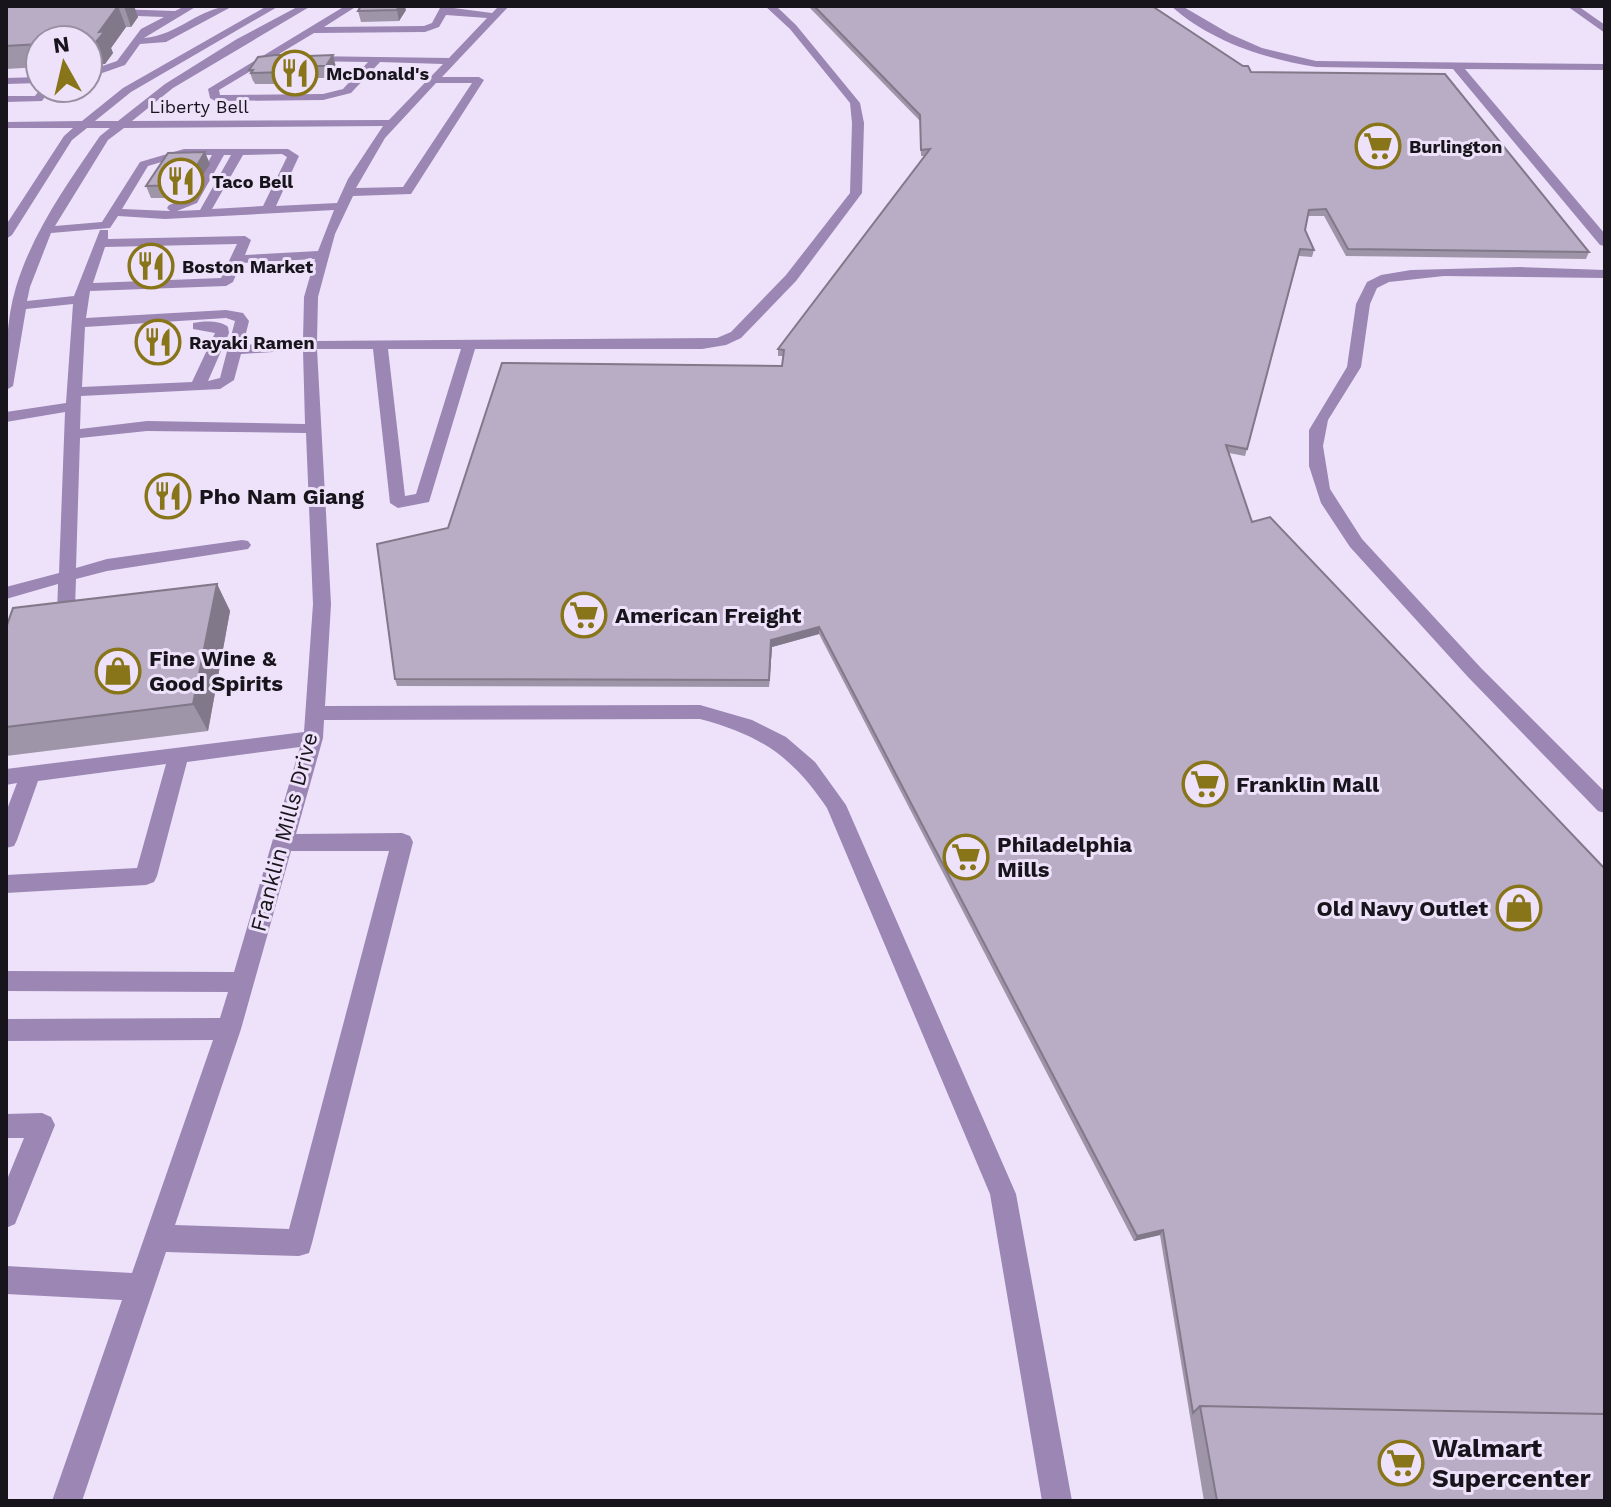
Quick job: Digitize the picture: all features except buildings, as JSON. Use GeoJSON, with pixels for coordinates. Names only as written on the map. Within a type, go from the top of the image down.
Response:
{"type":"FeatureCollection","features":[{"type":"Feature","properties":{"kind":"street"},"geometry":{"type":"LineString","coordinates":[[110,6],[111,12],[177,14]]}},
{"type":"Feature","properties":{"kind":"street"},"geometry":{"type":"LineString","coordinates":[[104,69],[121,63],[144,31],[192,6]]}},
{"type":"Feature","properties":{"kind":"street"},"geometry":{"type":"LineString","coordinates":[[137,41],[162,40],[228,6]]}},
{"type":"Feature","properties":{"kind":"street"},"geometry":{"type":"LineString","coordinates":[[6,235],[68,138],[127,90],[274,6]]}},
{"type":"Feature","properties":{"kind":"street"},"geometry":{"type":"LineString","coordinates":[[6,386],[23,287],[47,230],[104,138],[169,86],[248,37],[306,6]]}},
{"type":"Feature","properties":{"kind":"street"},"geometry":{"type":"LineString","coordinates":[[352,6],[213,89],[215,98],[323,97],[347,91],[377,59]]}},
{"type":"Feature","properties":{"kind":"street","name":"Franklin Mills Drive"},"geometry":{"type":"LineString","coordinates":[[67,1501],[229,1029],[313,738],[322,604],[310,345],[311,297],[323,255],[348,192],[380,136],[504,6]]}},
{"type":"Feature","properties":{"kind":"street"},"geometry":{"type":"LineString","coordinates":[[235,350],[310,345],[702,345],[721,342],[736,335],[791,278],[856,193],[858,113],[855,103],[793,27],[770,6]]}},
{"type":"Feature","properties":{"kind":"street"},"geometry":{"type":"LineString","coordinates":[[1176,6],[1246,48],[1291,61],[1316,64],[1605,67]]}},
{"type":"Feature","properties":{"kind":"street"},"geometry":{"type":"LineString","coordinates":[[1572,6],[1605,30]]}},
{"type":"Feature","properties":{"kind":"street"},"geometry":{"type":"LineString","coordinates":[[312,30],[425,29],[436,25],[443,9],[494,16]]}},
{"type":"Feature","properties":{"kind":"street"},"geometry":{"type":"LineString","coordinates":[[248,37],[261,40]]}},
{"type":"Feature","properties":{"kind":"street"},"geometry":{"type":"LineString","coordinates":[[274,42],[287,45]]}},
{"type":"Feature","properties":{"kind":"street"},"geometry":{"type":"LineString","coordinates":[[263,59],[452,61]]}},
{"type":"Feature","properties":{"kind":"street"},"geometry":{"type":"LineString","coordinates":[[1456,65],[1605,242]]}},
{"type":"Feature","properties":{"kind":"street"},"geometry":{"type":"LineString","coordinates":[[348,192],[407,191],[479,80],[432,80]]}},
{"type":"Feature","properties":{"kind":"street","name":"Liberty Bell"},"geometry":{"type":"LineString","coordinates":[[6,125],[392,123]]}},
{"type":"Feature","properties":{"kind":"street","name":"Liberty Bell"},"geometry":{"type":"LineString","coordinates":[[6,138],[380,136]]}},
{"type":"Feature","properties":{"kind":"street"},"geometry":{"type":"LineString","coordinates":[[94,613],[66,615],[72,434],[82,293],[110,219],[144,164],[184,152],[284,151],[293,156],[268,209]]}},
{"type":"Feature","properties":{"kind":"street"},"geometry":{"type":"LineString","coordinates":[[159,158],[132,200],[140,205],[171,208],[185,206],[193,200],[220,152]]}},
{"type":"Feature","properties":{"kind":"street"},"geometry":{"type":"LineString","coordinates":[[205,211],[239,152]]}},
{"type":"Feature","properties":{"kind":"street"},"geometry":{"type":"LineString","coordinates":[[47,230],[110,219],[205,211],[342,206]]}},
{"type":"Feature","properties":{"kind":"street"},"geometry":{"type":"LineString","coordinates":[[19,306],[82,293],[226,282],[245,240],[100,243]]}},
{"type":"Feature","properties":{"kind":"street"},"geometry":{"type":"LineString","coordinates":[[236,259],[323,255]]}},
{"type":"Feature","properties":{"kind":"street"},"geometry":{"type":"LineString","coordinates":[[1605,274],[1423,271],[1379,279],[1371,286],[1358,328],[1355,365],[1345,386],[1321,417],[1314,442],[1322,489],[1353,539],[1450,647],[1605,805]]}},
{"type":"Feature","properties":{"kind":"street"},"geometry":{"type":"LineString","coordinates":[[6,417],[74,399],[220,385],[227,380],[242,321],[238,316],[78,326]]}},
{"type":"Feature","properties":{"kind":"street"},"geometry":{"type":"LineString","coordinates":[[78,326],[221,327],[222,333],[198,386]]}},
{"type":"Feature","properties":{"kind":"street"},"geometry":{"type":"LineString","coordinates":[[380,345],[398,503],[423,498],[469,345]]}},
{"type":"Feature","properties":{"kind":"street"},"geometry":{"type":"LineString","coordinates":[[72,434],[147,426],[313,429]]}},
{"type":"Feature","properties":{"kind":"street"},"geometry":{"type":"LineString","coordinates":[[6,593],[107,565],[242,545]]}},
{"type":"Feature","properties":{"kind":"street"},"geometry":{"type":"LineString","coordinates":[[314,713],[700,712],[745,723],[780,742],[815,772],[836,805],[1003,1194],[1057,1501]]}},
{"type":"Feature","properties":{"kind":"street"},"geometry":{"type":"LineString","coordinates":[[6,777],[313,738]]}},
{"type":"Feature","properties":{"kind":"street"},"geometry":{"type":"LineString","coordinates":[[6,884],[146,876],[179,755]]}},
{"type":"Feature","properties":{"kind":"street"},"geometry":{"type":"LineString","coordinates":[[6,840],[31,773]]}},
{"type":"Feature","properties":{"kind":"street"},"geometry":{"type":"LineString","coordinates":[[157,1238],[299,1243],[402,842],[282,843]]}},
{"type":"Feature","properties":{"kind":"street"},"geometry":{"type":"LineString","coordinates":[[6,981],[243,982]]}},
{"type":"Feature","properties":{"kind":"street"},"geometry":{"type":"LineString","coordinates":[[6,1030],[229,1029]]}},
{"type":"Feature","properties":{"kind":"street"},"geometry":{"type":"LineString","coordinates":[[6,1126],[42,1125],[6,1215]]}},
{"type":"Feature","properties":{"kind":"street"},"geometry":{"type":"LineString","coordinates":[[6,1280],[140,1287]]}},
{"type":"Feature","properties":{"kind":"place","name":"McDonald's"},"geometry":{"type":"Point","coordinates":[295,73]}},
{"type":"Feature","properties":{"kind":"place","name":"Burlington"},"geometry":{"type":"Point","coordinates":[1378,146]}},
{"type":"Feature","properties":{"kind":"place","name":"Taco Bell"},"geometry":{"type":"Point","coordinates":[181,181]}},
{"type":"Feature","properties":{"kind":"place","name":"Boston Market"},"geometry":{"type":"Point","coordinates":[151,266]}},
{"type":"Feature","properties":{"kind":"place","name":"Rayaki Ramen"},"geometry":{"type":"Point","coordinates":[158,342]}},
{"type":"Feature","properties":{"kind":"place","name":"Pho Nam Giang"},"geometry":{"type":"Point","coordinates":[168,496]}},
{"type":"Feature","properties":{"kind":"place","name":"American Freight"},"geometry":{"type":"Point","coordinates":[584,615]}},
{"type":"Feature","properties":{"kind":"place","name":"Fine Wine & Good Spirits"},"geometry":{"type":"Point","coordinates":[118,671]}},
{"type":"Feature","properties":{"kind":"place","name":"Franklin Mall"},"geometry":{"type":"Point","coordinates":[1205,784]}},
{"type":"Feature","properties":{"kind":"place","name":"Philadelphia Mills"},"geometry":{"type":"Point","coordinates":[966,857]}},
{"type":"Feature","properties":{"kind":"place","name":"Old Navy Outlet"},"geometry":{"type":"Point","coordinates":[1519,908]}},
{"type":"Feature","properties":{"kind":"place","name":"Walmart Supercenter"},"geometry":{"type":"Point","coordinates":[1401,1463]}}]}
